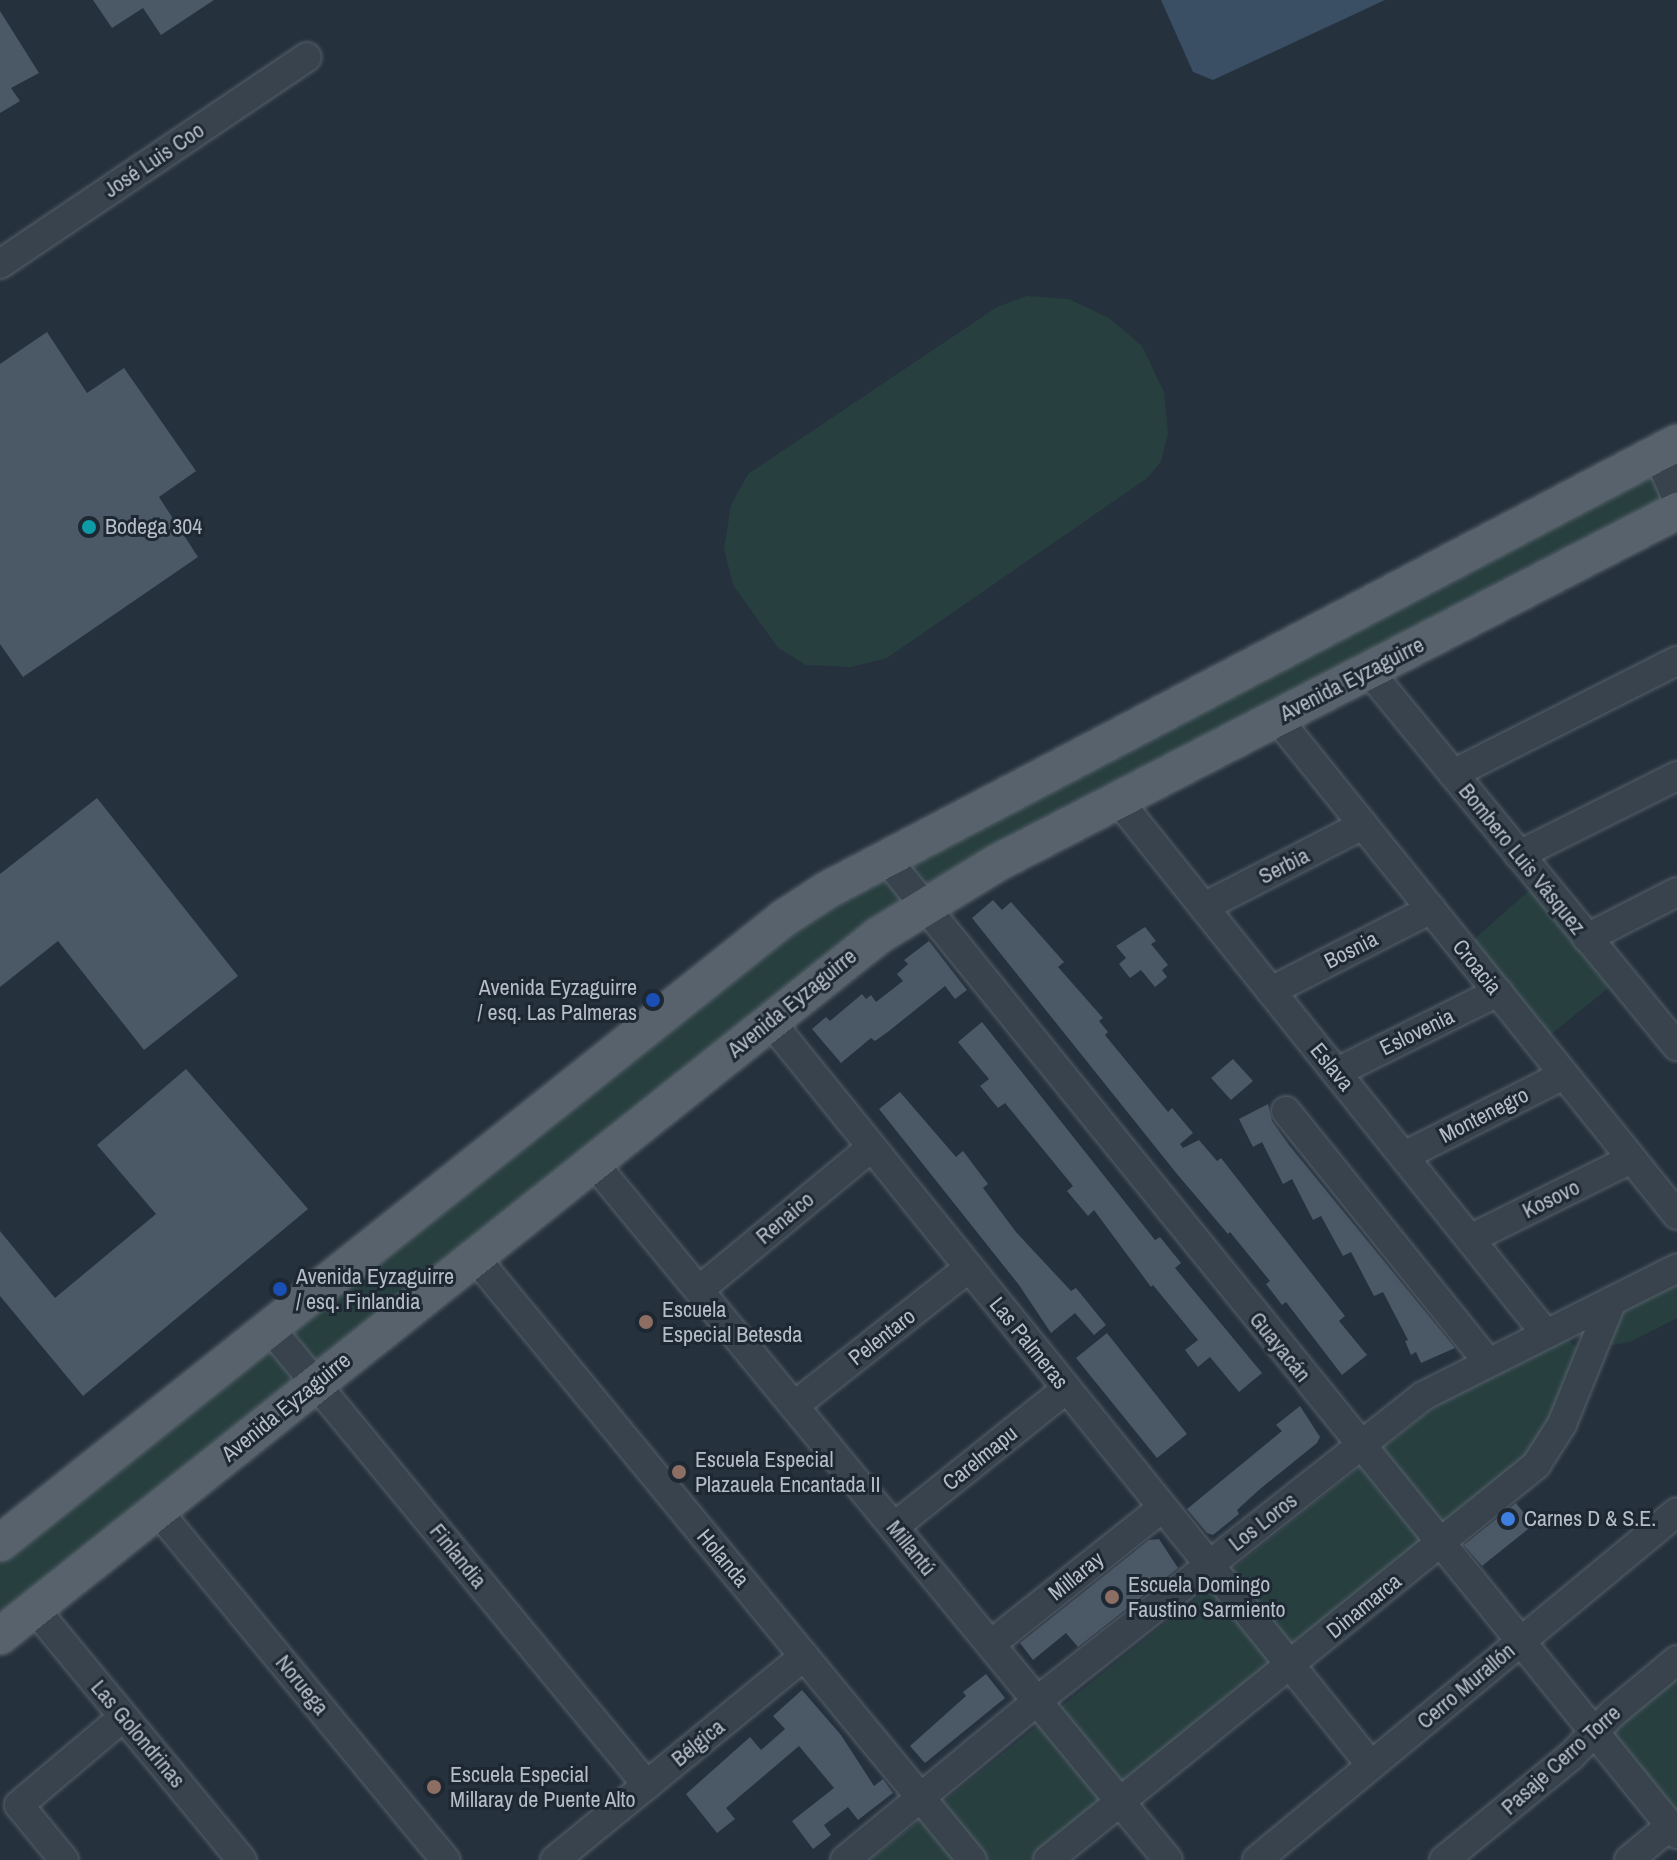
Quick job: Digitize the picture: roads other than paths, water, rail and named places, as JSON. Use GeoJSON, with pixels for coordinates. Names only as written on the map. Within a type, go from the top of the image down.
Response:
{"type":"FeatureCollection","features":[{"type":"Feature","properties":{"kind":"main road"},"geometry":{"type":"LineString","coordinates":[[0,1543],[784,918],[885,857],[1667,448]]}},
{"type":"Feature","properties":{"kind":"main road","name":"Avenida Eyzaguirre"},"geometry":{"type":"LineString","coordinates":[[0,1636],[850,956],[925,904],[1118,800],[1677,511]]}},
{"type":"Feature","properties":{"kind":"street","name":"José Luis Coo"},"geometry":{"type":"LineString","coordinates":[[0,264],[307,57]]}},
{"type":"Feature","properties":{"kind":"street"},"geometry":{"type":"LineString","coordinates":[[1667,448],[1677,499]]}},
{"type":"Feature","properties":{"kind":"street"},"geometry":{"type":"LineString","coordinates":[[1453,774],[1677,661]]}},
{"type":"Feature","properties":{"kind":"street","name":"Bombero Luis Vásquez"},"geometry":{"type":"LineString","coordinates":[[1368,670],[1587,938],[1666,1015],[1677,1046]]}},
{"type":"Feature","properties":{"kind":"street","name":"Croacia"},"geometry":{"type":"LineString","coordinates":[[1277,718],[1677,1215]]}},
{"type":"Feature","properties":{"kind":"street"},"geometry":{"type":"LineString","coordinates":[[1519,855],[1677,776]]}},
{"type":"Feature","properties":{"kind":"street","name":"Eslava"},"geometry":{"type":"LineString","coordinates":[[1118,800],[1546,1334]]}},
{"type":"Feature","properties":{"kind":"street","name":"Serbia"},"geometry":{"type":"LineString","coordinates":[[1204,907],[1363,825]]}},
{"type":"Feature","properties":{"kind":"street","name":"Guayacán"},"geometry":{"type":"LineString","coordinates":[[885,857],[1439,1545],[1674,1830]]}},
{"type":"Feature","properties":{"kind":"street"},"geometry":{"type":"LineString","coordinates":[[1587,938],[1677,892]]}},
{"type":"Feature","properties":{"kind":"street","name":"Bosnia"},"geometry":{"type":"LineString","coordinates":[[1271,991],[1431,909]]}},
{"type":"Feature","properties":{"kind":"street","name":"Eslovenia"},"geometry":{"type":"LineString","coordinates":[[1337,1072],[1498,992]]}},
{"type":"Feature","properties":{"kind":"street","name":"Las Palmeras"},"geometry":{"type":"LineString","coordinates":[[770,1021],[1371,1765]]}},
{"type":"Feature","properties":{"kind":"street","name":"Montenegro"},"geometry":{"type":"LineString","coordinates":[[1404,1156],[1564,1075]]}},
{"type":"Feature","properties":{"kind":"street"},"geometry":{"type":"LineString","coordinates":[[1286,1111],[1488,1362]]}},
{"type":"Feature","properties":{"kind":"street","name":"Renaico"},"geometry":{"type":"LineString","coordinates":[[699,1290],[872,1147]]}},
{"type":"Feature","properties":{"kind":"street","name":"Kosovo"},"geometry":{"type":"LineString","coordinates":[[1470,1239],[1631,1159]]}},
{"type":"Feature","properties":{"kind":"street","name":"Millantú"},"geometry":{"type":"LineString","coordinates":[[593,1162],[1168,1860]]}},
{"type":"Feature","properties":{"kind":"street","name":"Holanda"},"geometry":{"type":"LineString","coordinates":[[474,1256],[972,1860]]}},
{"type":"Feature","properties":{"kind":"street","name":"Pelentaro"},"geometry":{"type":"LineString","coordinates":[[794,1406],[969,1268]]}},
{"type":"Feature","properties":{"kind":"street","name":"Los Loros"},"geometry":{"type":"LineString","coordinates":[[845,1860],[1037,1701],[1423,1396],[1612,1301],[1674,1274]]}},
{"type":"Feature","properties":{"kind":"street","name":"Dinamarca"},"geometry":{"type":"LineString","coordinates":[[1048,1860],[1439,1545],[1544,1455],[1562,1424],[1612,1301]]}},
{"type":"Feature","properties":{"kind":"street","name":"Finlandia"},"geometry":{"type":"LineString","coordinates":[[269,1327],[647,1785]]}},
{"type":"Feature","properties":{"kind":"street","name":"Carelmapu"},"geometry":{"type":"LineString","coordinates":[[894,1527],[1066,1389]]}},
{"type":"Feature","properties":{"kind":"street","name":"Millaray"},"geometry":{"type":"LineString","coordinates":[[991,1644],[1162,1508]]}},
{"type":"Feature","properties":{"kind":"street","name":"Noruega"},"geometry":{"type":"LineString","coordinates":[[157,1510],[446,1860]]}},
{"type":"Feature","properties":{"kind":"street","name":"Cerro Murallón"},"geometry":{"type":"LineString","coordinates":[[1257,1860],[1677,1512]]}},
{"type":"Feature","properties":{"kind":"street","name":"Las Golondrinas"},"geometry":{"type":"LineString","coordinates":[[34,1608],[242,1860]]}},
{"type":"Feature","properties":{"kind":"street","name":"Bélgica"},"geometry":{"type":"LineString","coordinates":[[555,1860],[804,1656]]}},
{"type":"Feature","properties":{"kind":"street","name":"Pasaje Cerro Torre"},"geometry":{"type":"LineString","coordinates":[[1444,1860],[1677,1660]]}},
{"type":"Feature","properties":{"kind":"street"},"geometry":{"type":"LineString","coordinates":[[64,1860],[19,1805],[123,1717]]}},
{"type":"Feature","properties":{"kind":"street"},"geometry":{"type":"LineString","coordinates":[[1629,1860],[1674,1830]]}},
{"type":"Feature","properties":{"kind":"water"},"geometry":{"type":"Polygon","coordinates":[[[1161,0],[1385,0],[1213,80],[1193,72],[1161,0]]]}},
{"type":"Feature","properties":{"kind":"place","name":"Bodega 304"},"geometry":{"type":"Point","coordinates":[89,527]}},
{"type":"Feature","properties":{"kind":"place","name":"Avenida Eyzaguirre / esq. Las Palmeras"},"geometry":{"type":"Point","coordinates":[653,1000]}},
{"type":"Feature","properties":{"kind":"place","name":"Avenida Eyzaguirre / esq. Finlandia"},"geometry":{"type":"Point","coordinates":[280,1289]}},
{"type":"Feature","properties":{"kind":"place","name":"Escuela Especial Betesda"},"geometry":{"type":"Point","coordinates":[646,1322]}},
{"type":"Feature","properties":{"kind":"place","name":"Escuela Especial Plazauela Encantada II"},"geometry":{"type":"Point","coordinates":[679,1472]}},
{"type":"Feature","properties":{"kind":"place","name":"Carnes D & S.E."},"geometry":{"type":"Point","coordinates":[1508,1519]}},
{"type":"Feature","properties":{"kind":"place","name":"Escuela Domingo Faustino Sarmiento"},"geometry":{"type":"Point","coordinates":[1112,1597]}},
{"type":"Feature","properties":{"kind":"place","name":"Escuela Especial Millaray de Puente Alto"},"geometry":{"type":"Point","coordinates":[434,1787]}}]}
